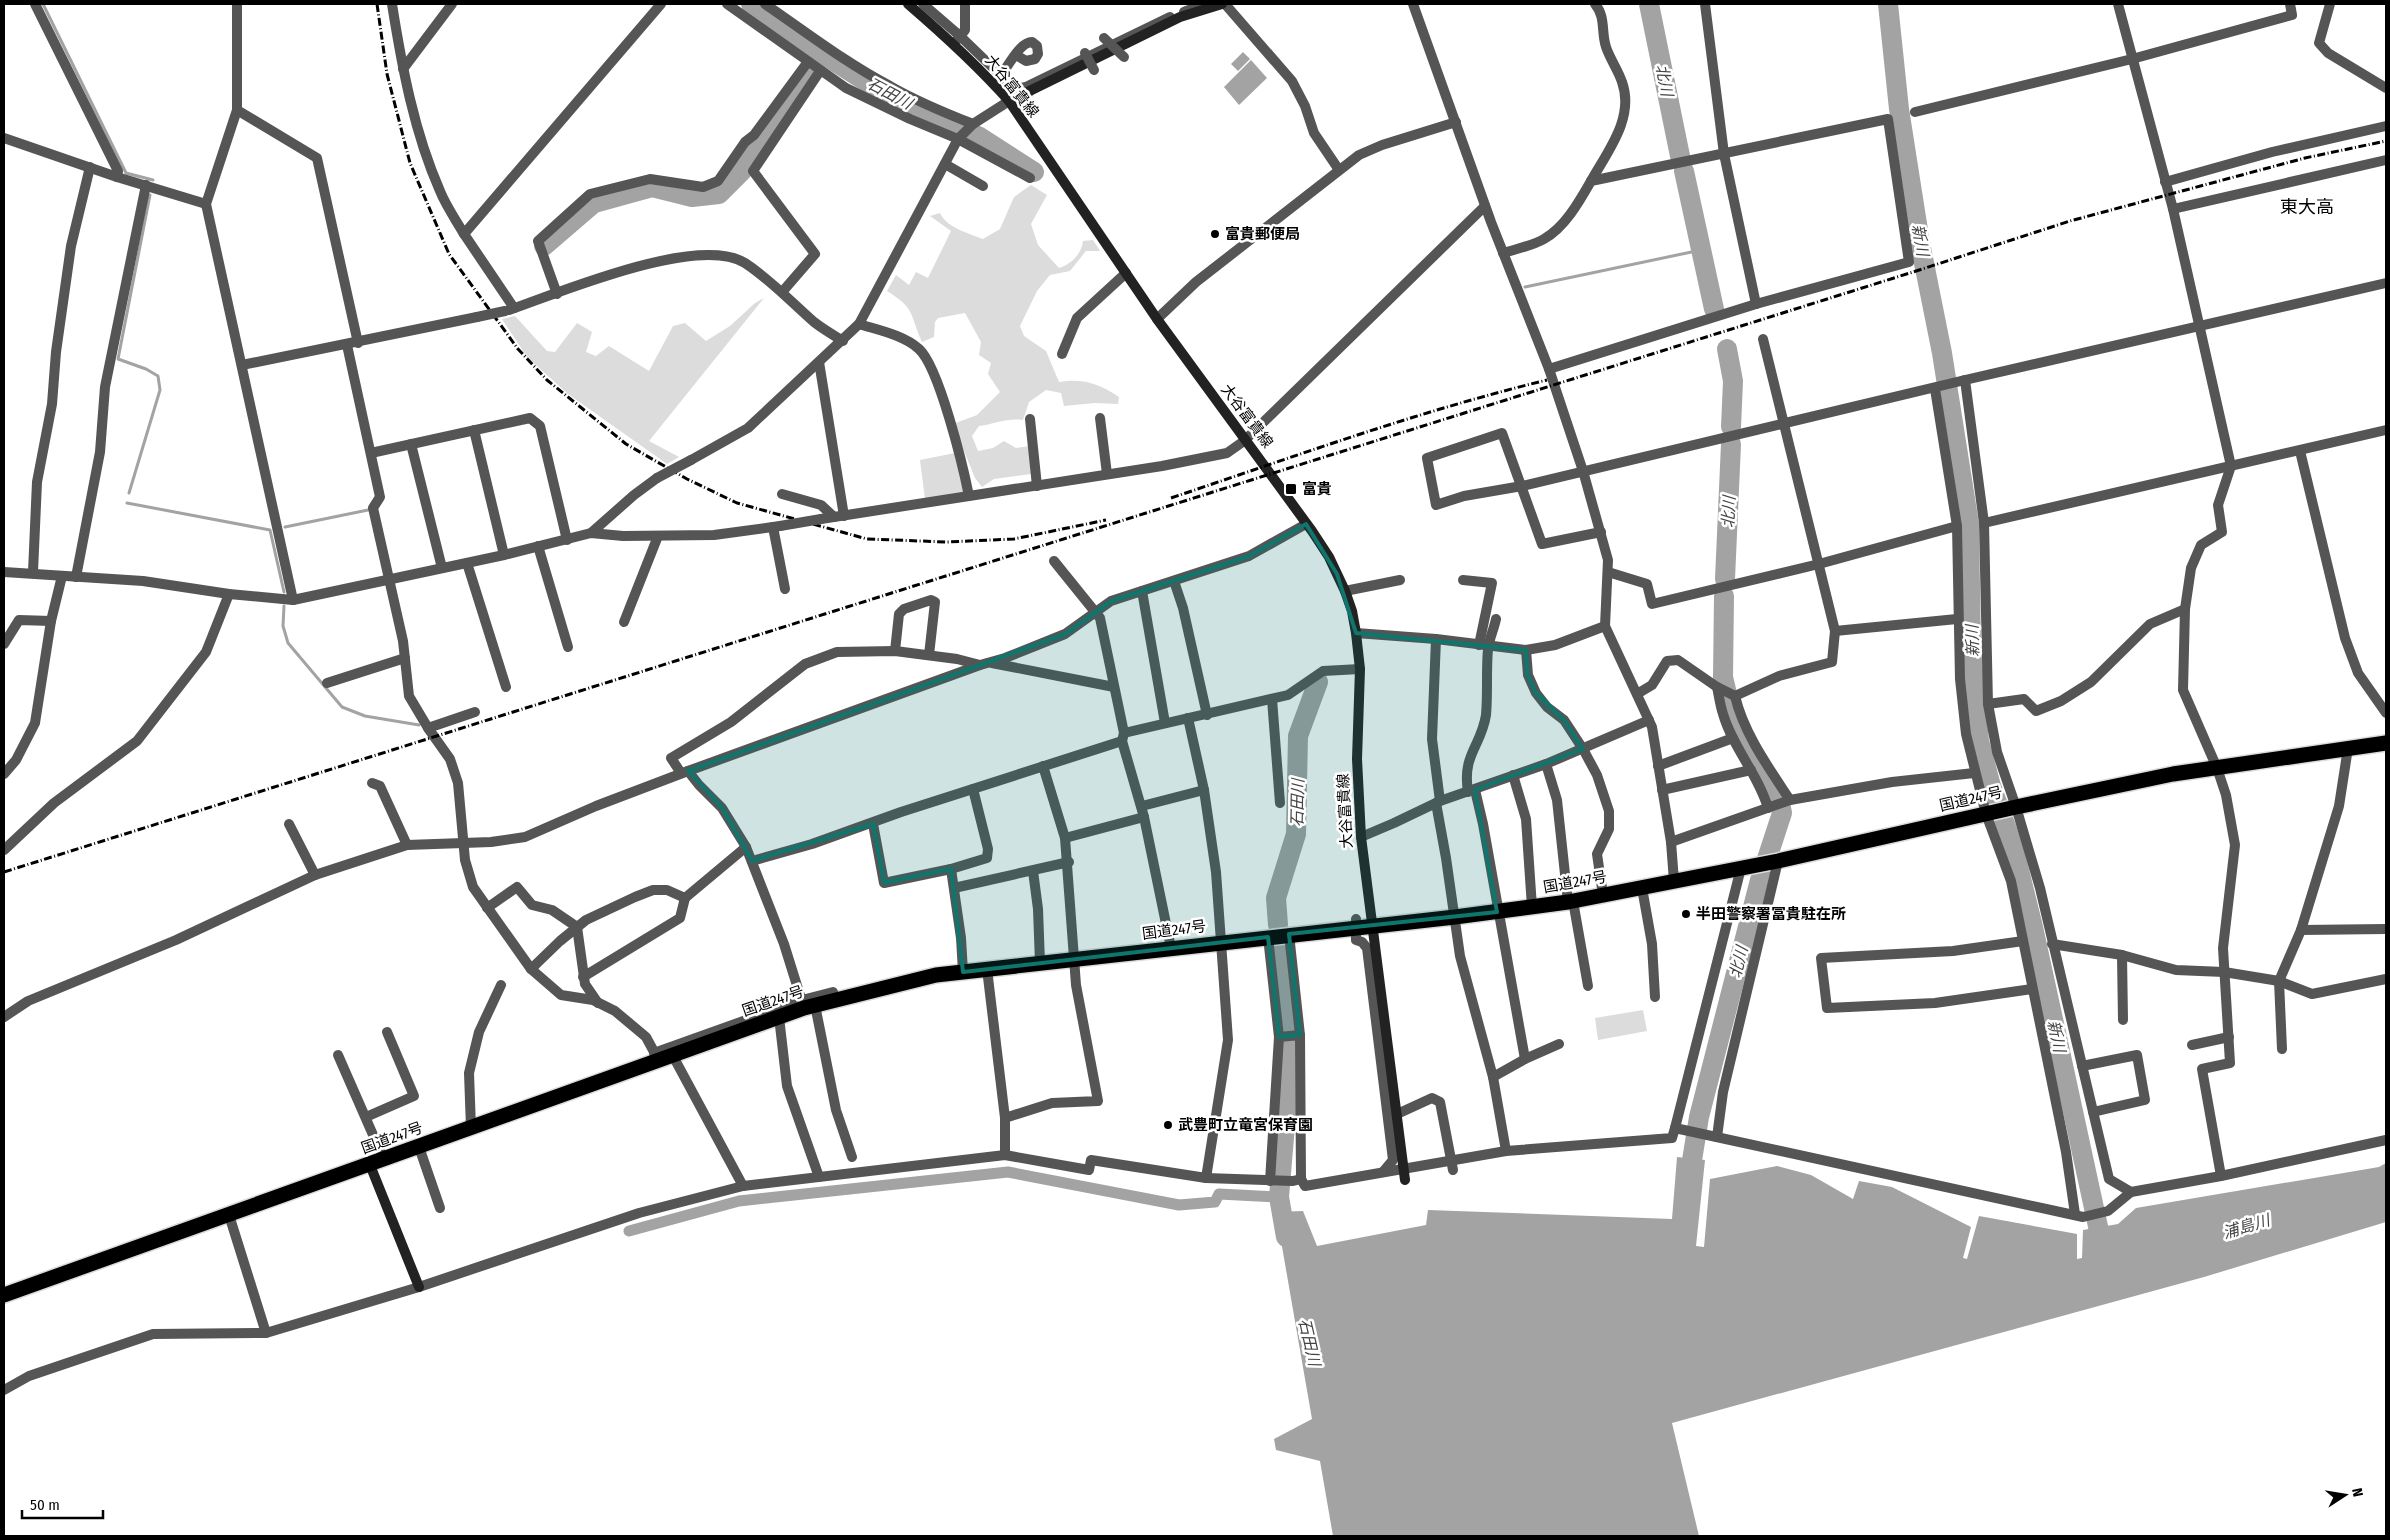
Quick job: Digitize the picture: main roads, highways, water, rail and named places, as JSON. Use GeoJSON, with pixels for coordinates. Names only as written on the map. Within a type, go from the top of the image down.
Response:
{"type":"FeatureCollection","features":[{"type":"Feature","properties":{"kind":"highway","name":"国道247号"},"geometry":{"type":"LineString","coordinates":[[4,1295],[384,1160],[662,1056],[779,1017],[807,1004],[907,981],[963,972],[1220,943],[1361,924],[1455,917],[1570,901],[1745,868],[2173,774],[2386,743]]}},
{"type":"Feature","properties":{"kind":"main road","name":"大谷富貴線"},"geometry":{"type":"LineString","coordinates":[[908,4],[957,40],[1010,101],[1157,319],[1244,441],[1262,461],[1329,557],[1345,591],[1352,611],[1360,670],[1357,759],[1361,836],[1361,924],[1375,947],[1395,1115],[1405,1180]]}},
{"type":"Feature","properties":{"kind":"main road"},"geometry":{"type":"LineString","coordinates":[[1010,101],[1027,90],[1180,17],[1224,4]]}},
{"type":"Feature","properties":{"kind":"main road"},"geometry":{"type":"LineString","coordinates":[[370,1165],[419,1287]]}},
{"type":"Feature","properties":{"kind":"water"},"geometry":{"type":"Polygon","coordinates":[[[1243,52],[1250,59],[1238,71],[1231,64],[1243,52]]]}},
{"type":"Feature","properties":{"kind":"water"},"geometry":{"type":"Polygon","coordinates":[[[1251,60],[1267,78],[1239,105],[1224,87],[1251,60]]]}},
{"type":"Feature","properties":{"kind":"water","name":"浦島川"},"geometry":{"type":"Polygon","coordinates":[[[1677,1157],[1705,1160],[1696,1246],[1704,1247],[1710,1179],[1777,1166],[1811,1175],[1853,1199],[1859,1181],[1892,1187],[1971,1227],[1963,1258],[1967,1259],[1979,1216],[2077,1234],[2077,1259],[2082,1258],[2083,1230],[2118,1224],[2136,1208],[2379,1167],[2386,1163],[2386,1222],[2204,1277],[1672,1423],[1699,1536],[1333,1536],[1320,1461],[1276,1450],[1274,1439],[1312,1419],[1276,1212],[1303,1211],[1317,1246],[1426,1225],[1428,1210],[1672,1219],[1677,1157]]]}},
{"type":"Feature","properties":{"kind":"waterway"},"geometry":{"type":"LineString","coordinates":[[43,4],[126,173],[153,180]]}},
{"type":"Feature","properties":{"kind":"waterway","name":"石田川"},"geometry":{"type":"LineString","coordinates":[[751,4],[823,54],[884,93],[978,136],[1034,172]]}},
{"type":"Feature","properties":{"kind":"waterway","name":"北川"},"geometry":{"type":"LineString","coordinates":[[1649,4],[1680,156]]}},
{"type":"Feature","properties":{"kind":"waterway","name":"新川"},"geometry":{"type":"LineString","coordinates":[[1888,4],[1899,109],[1920,243],[1942,353],[1969,524],[1971,649],[1979,741],[1991,786],[2013,846],[2033,927],[2104,1254]]}},
{"type":"Feature","properties":{"kind":"waterway"},"geometry":{"type":"LineString","coordinates":[[544,246],[594,203],[652,187],[692,197],[719,194],[742,171],[810,71]]}},
{"type":"Feature","properties":{"kind":"waterway","name":"北川"},"geometry":{"type":"LineString","coordinates":[[1684,171],[1714,309]]}},
{"type":"Feature","properties":{"kind":"waterway"},"geometry":{"type":"LineString","coordinates":[[129,493],[160,390],[158,376],[146,369],[118,359],[150,195]]}},
{"type":"Feature","properties":{"kind":"waterway"},"geometry":{"type":"LineString","coordinates":[[1525,287],[1701,250]]}},
{"type":"Feature","properties":{"kind":"waterway","name":"北川"},"geometry":{"type":"LineString","coordinates":[[1727,349],[1733,381],[1731,427]]}},
{"type":"Feature","properties":{"kind":"waterway","name":"北川"},"geometry":{"type":"LineString","coordinates":[[1725,579],[1731,444]]}},
{"type":"Feature","properties":{"kind":"waterway"},"geometry":{"type":"LineString","coordinates":[[127,503],[270,530],[284,592]]}},
{"type":"Feature","properties":{"kind":"waterway"},"geometry":{"type":"LineString","coordinates":[[285,527],[368,510]]}},
{"type":"Feature","properties":{"kind":"waterway","name":"北川"},"geometry":{"type":"LineString","coordinates":[[1688,1185],[1699,1117],[1760,880],[1782,813],[1779,798],[1733,719],[1723,677],[1724,596]]}},
{"type":"Feature","properties":{"kind":"waterway"},"geometry":{"type":"LineString","coordinates":[[284,606],[283,626],[288,643],[342,707],[365,716],[419,725]]}},
{"type":"Feature","properties":{"kind":"waterway","name":"石田川"},"geometry":{"type":"LineString","coordinates":[[1278,925],[1276,898],[1296,834],[1298,736],[1318,682]]}},
{"type":"Feature","properties":{"kind":"waterway","name":"石田川"},"geometry":{"type":"LineString","coordinates":[[1281,950],[1288,1032]]}},
{"type":"Feature","properties":{"kind":"waterway","name":"石田川"},"geometry":{"type":"LineString","coordinates":[[1286,1237],[1279,1197],[1288,1090],[1288,1040]]}},
{"type":"Feature","properties":{"kind":"waterway"},"geometry":{"type":"LineString","coordinates":[[629,1231],[739,1201],[1008,1172],[1179,1205],[1215,1202],[1219,1194],[1279,1197]]}},
{"type":"Feature","properties":{"kind":"railway"},"geometry":{"type":"LineString","coordinates":[[377,4],[387,74],[410,163],[449,254],[518,349],[547,380],[626,444],[687,479],[737,503],[867,539],[947,542],[1014,539],[1106,520]]}},
{"type":"Feature","properties":{"kind":"railway"},"geometry":{"type":"LineString","coordinates":[[4,872],[2070,221],[2305,158],[2386,141]]}},
{"type":"Feature","properties":{"kind":"railway"},"geometry":{"type":"LineString","coordinates":[[1171,498],[1405,420],[1547,380]]}},
{"type":"Feature","properties":{"kind":"place","name":"富貴郵便局"},"geometry":{"type":"Point","coordinates":[1215,234]}},
{"type":"Feature","properties":{"kind":"place","name":"富貴"},"geometry":{"type":"Point","coordinates":[1291,489]}},
{"type":"Feature","properties":{"kind":"place","name":"半田警察署冨貴駐在所"},"geometry":{"type":"Point","coordinates":[1686,914]}},
{"type":"Feature","properties":{"kind":"place","name":"武豊町立竜宮保育園"},"geometry":{"type":"Point","coordinates":[1168,1125]}},
{"type":"Feature","properties":{"kind":"district","name":"東大高"},"geometry":{"type":"Point","coordinates":[2307,207]}}]}
